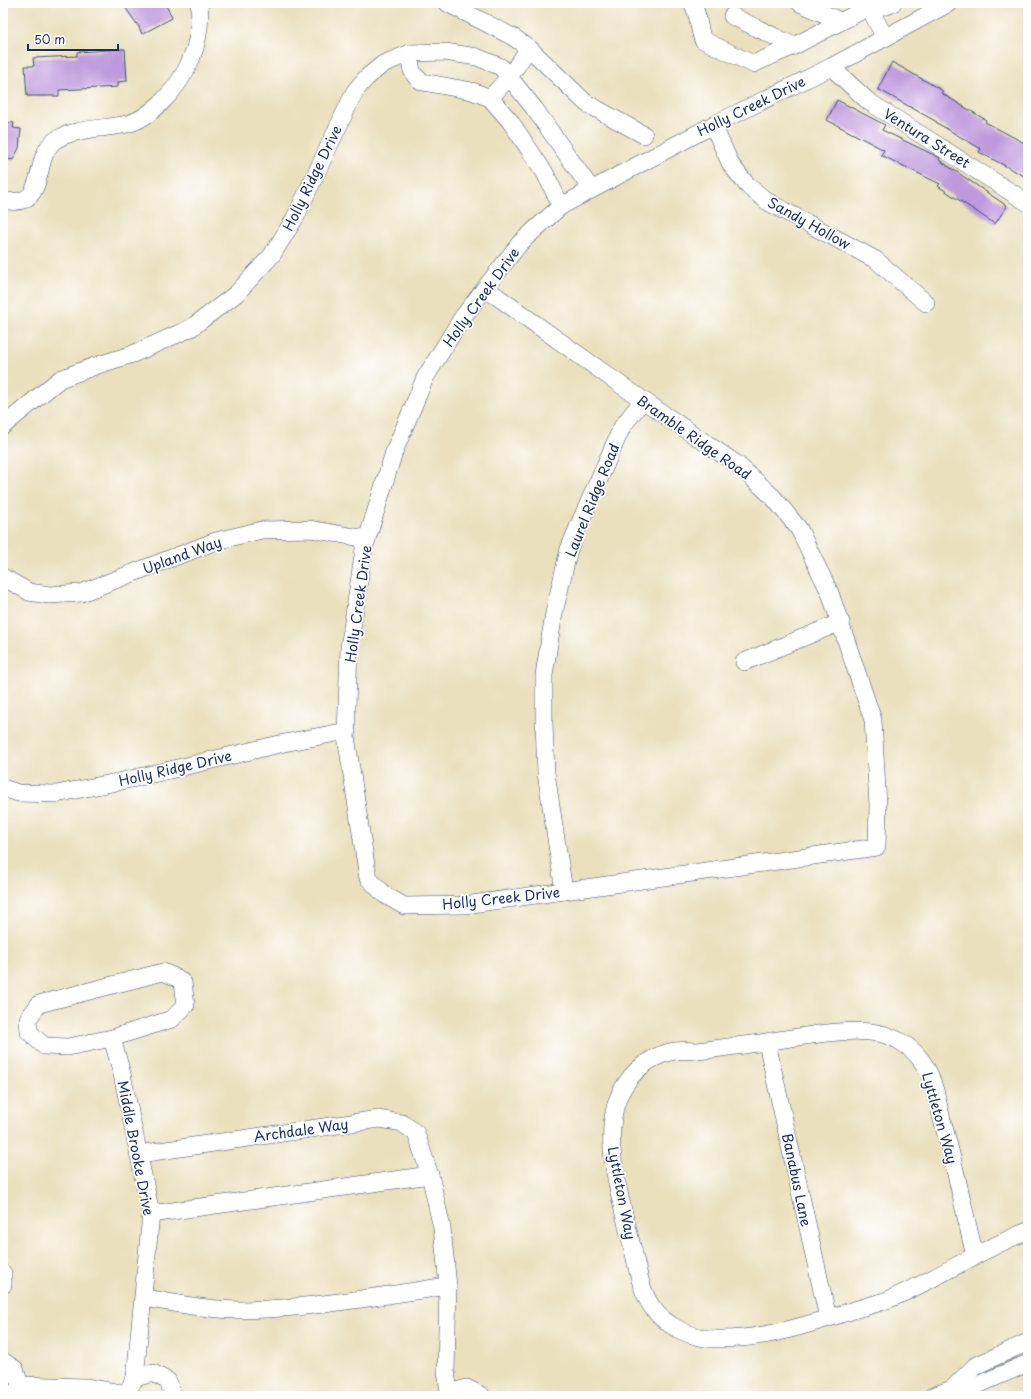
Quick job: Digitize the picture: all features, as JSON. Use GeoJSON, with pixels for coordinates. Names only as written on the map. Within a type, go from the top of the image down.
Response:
{"type":"FeatureCollection","features":[{"type":"Feature","properties":{"kind":"street"},"geometry":{"type":"LineString","coordinates":[[3,200],[19,202],[30,195],[38,180],[45,153],[55,141],[68,134],[134,122],[146,116],[166,98],[182,78],[192,58],[199,30],[199,3]]}},
{"type":"Feature","properties":{"kind":"street"},"geometry":{"type":"LineString","coordinates":[[447,3],[513,37],[529,48],[586,103],[644,135]]}},
{"type":"Feature","properties":{"kind":"street"},"geometry":{"type":"LineString","coordinates":[[692,3],[696,9],[698,28],[703,40],[753,64],[794,46],[868,5],[887,6],[893,3]]}},
{"type":"Feature","properties":{"kind":"street"},"geometry":{"type":"LineString","coordinates":[[800,3],[840,21]]}},
{"type":"Feature","properties":{"kind":"street","name":"Holly Creek Drive"},"geometry":{"type":"LineString","coordinates":[[877,847],[465,905],[404,906],[385,896],[368,878],[347,731],[349,648],[367,539],[394,452],[425,378],[462,318],[520,243],[561,206],[713,124],[831,67],[949,3]]}},
{"type":"Feature","properties":{"kind":"street"},"geometry":{"type":"LineString","coordinates":[[868,5],[885,38]]}},
{"type":"Feature","properties":{"kind":"street"},"geometry":{"type":"LineString","coordinates":[[732,16],[794,46]]}},
{"type":"Feature","properties":{"kind":"street"},"geometry":{"type":"LineString","coordinates":[[490,98],[510,76],[529,48]]}},
{"type":"Feature","properties":{"kind":"street","name":"Holly Ridge Drive"},"geometry":{"type":"LineString","coordinates":[[3,426],[60,379],[133,354],[191,328],[236,294],[272,255],[295,218],[354,92],[366,78],[382,64],[410,53],[445,52],[477,57],[501,67],[510,76],[592,189]]}},
{"type":"Feature","properties":{"kind":"street"},"geometry":{"type":"LineString","coordinates":[[410,53],[411,72],[416,78],[423,82],[472,91],[490,98],[510,121],[545,172],[561,206]]}},
{"type":"Feature","properties":{"kind":"street","name":"Ventura Street"},"geometry":{"type":"LineString","coordinates":[[831,67],[868,101],[1028,203]]}},
{"type":"Feature","properties":{"kind":"street","name":"Sandy Hollow"},"geometry":{"type":"LineString","coordinates":[[713,124],[731,165],[748,186],[768,202],[876,260],[926,303]]}},
{"type":"Feature","properties":{"kind":"street","name":"Bramble Ridge Road"},"geometry":{"type":"LineString","coordinates":[[485,288],[738,465],[773,497],[799,529],[830,593],[873,720],[878,805],[877,847]]}},
{"type":"Feature","properties":{"kind":"street","name":"Laurel Ridge Road"},"geometry":{"type":"LineString","coordinates":[[564,891],[546,773],[544,675],[554,613],[569,550],[622,427],[643,400]]}},
{"type":"Feature","properties":{"kind":"street","name":"Upland Way"},"geometry":{"type":"LineString","coordinates":[[3,577],[29,592],[49,596],[81,592],[216,541],[262,530],[310,529],[367,539]]}},
{"type":"Feature","properties":{"kind":"street"},"geometry":{"type":"LineString","coordinates":[[744,662],[841,622]]}},
{"type":"Feature","properties":{"kind":"street","name":"Holly Ridge Drive"},"geometry":{"type":"LineString","coordinates":[[3,788],[18,793],[56,794],[127,780],[284,743],[347,731]]}},
{"type":"Feature","properties":{"kind":"street"},"geometry":{"type":"LineString","coordinates":[[163,972],[178,978],[183,983],[186,1005],[172,1019],[112,1038],[68,1047],[44,1046],[29,1032],[28,1019],[39,1004],[163,972]]}},
{"type":"Feature","properties":{"kind":"street","name":"Lyttleton Way"},"geometry":{"type":"LineString","coordinates":[[975,1256],[933,1085],[928,1072],[912,1050],[889,1036],[876,1032],[860,1031],[832,1033],[767,1043],[693,1051],[676,1051],[661,1055],[648,1062],[634,1073],[625,1084],[618,1097],[614,1110],[612,1146],[619,1190],[641,1283],[647,1298],[657,1314],[672,1326],[686,1333],[705,1338],[738,1338],[775,1333],[828,1318],[891,1299],[1028,1231]]}},
{"type":"Feature","properties":{"kind":"street","name":"Middle Brooke Drive"},"geometry":{"type":"LineString","coordinates":[[112,1038],[122,1074],[151,1214],[135,1378]]}},
{"type":"Feature","properties":{"kind":"street","name":"Banabus Lane"},"geometry":{"type":"LineString","coordinates":[[767,1043],[828,1318]]}},
{"type":"Feature","properties":{"kind":"street","name":"Archdale Way"},"geometry":{"type":"LineString","coordinates":[[139,1154],[379,1119],[402,1123],[416,1133],[430,1175],[442,1228],[448,1286],[446,1371],[448,1394]]}},
{"type":"Feature","properties":{"kind":"street"},"geometry":{"type":"LineString","coordinates":[[151,1214],[430,1175]]}},
{"type":"Feature","properties":{"kind":"street"},"geometry":{"type":"LineString","coordinates":[[3,1273],[3,1285]]}},
{"type":"Feature","properties":{"kind":"street"},"geometry":{"type":"LineString","coordinates":[[144,1298],[239,1310],[279,1308],[351,1300],[448,1286]]}},
{"type":"Feature","properties":{"kind":"street"},"geometry":{"type":"LineString","coordinates":[[952,1389],[975,1366],[1028,1342]]}},
{"type":"Feature","properties":{"kind":"street"},"geometry":{"type":"LineString","coordinates":[[3,1361],[15,1369],[17,1391],[85,1387],[127,1395],[135,1378],[153,1373],[168,1381],[173,1396]]}},
{"type":"Feature","properties":{"kind":"street"},"geometry":{"type":"LineString","coordinates":[[933,1396],[952,1389],[973,1387],[1028,1363]]}},
{"type":"Feature","properties":{"kind":"street"},"geometry":{"type":"LineString","coordinates":[[448,1394],[467,1388],[482,1396]]}},
{"type":"Feature","properties":{"kind":"building"},"geometry":{"type":"Polygon","coordinates":[[[122,3],[165,3],[172,18],[142,34],[139,27],[122,3]]]}},
{"type":"Feature","properties":{"kind":"building"},"geometry":{"type":"Polygon","coordinates":[[[125,49],[127,81],[118,82],[118,87],[59,90],[59,96],[27,96],[25,66],[34,66],[33,58],[77,56],[77,52],[125,49]]]}},
{"type":"Feature","properties":{"kind":"building"},"geometry":{"type":"Polygon","coordinates":[[[892,62],[943,91],[941,93],[986,120],[985,122],[1028,145],[1028,178],[979,152],[981,149],[878,89],[892,62]]]}},
{"type":"Feature","properties":{"kind":"building"},"geometry":{"type":"Polygon","coordinates":[[[837,100],[885,125],[882,130],[940,158],[939,160],[1007,206],[995,224],[938,186],[940,184],[881,155],[884,150],[827,120],[837,100]]]}},
{"type":"Feature","properties":{"kind":"building"},"geometry":{"type":"Polygon","coordinates":[[[3,122],[14,123],[13,128],[21,129],[19,148],[13,160],[3,158],[3,122]]]}}]}
